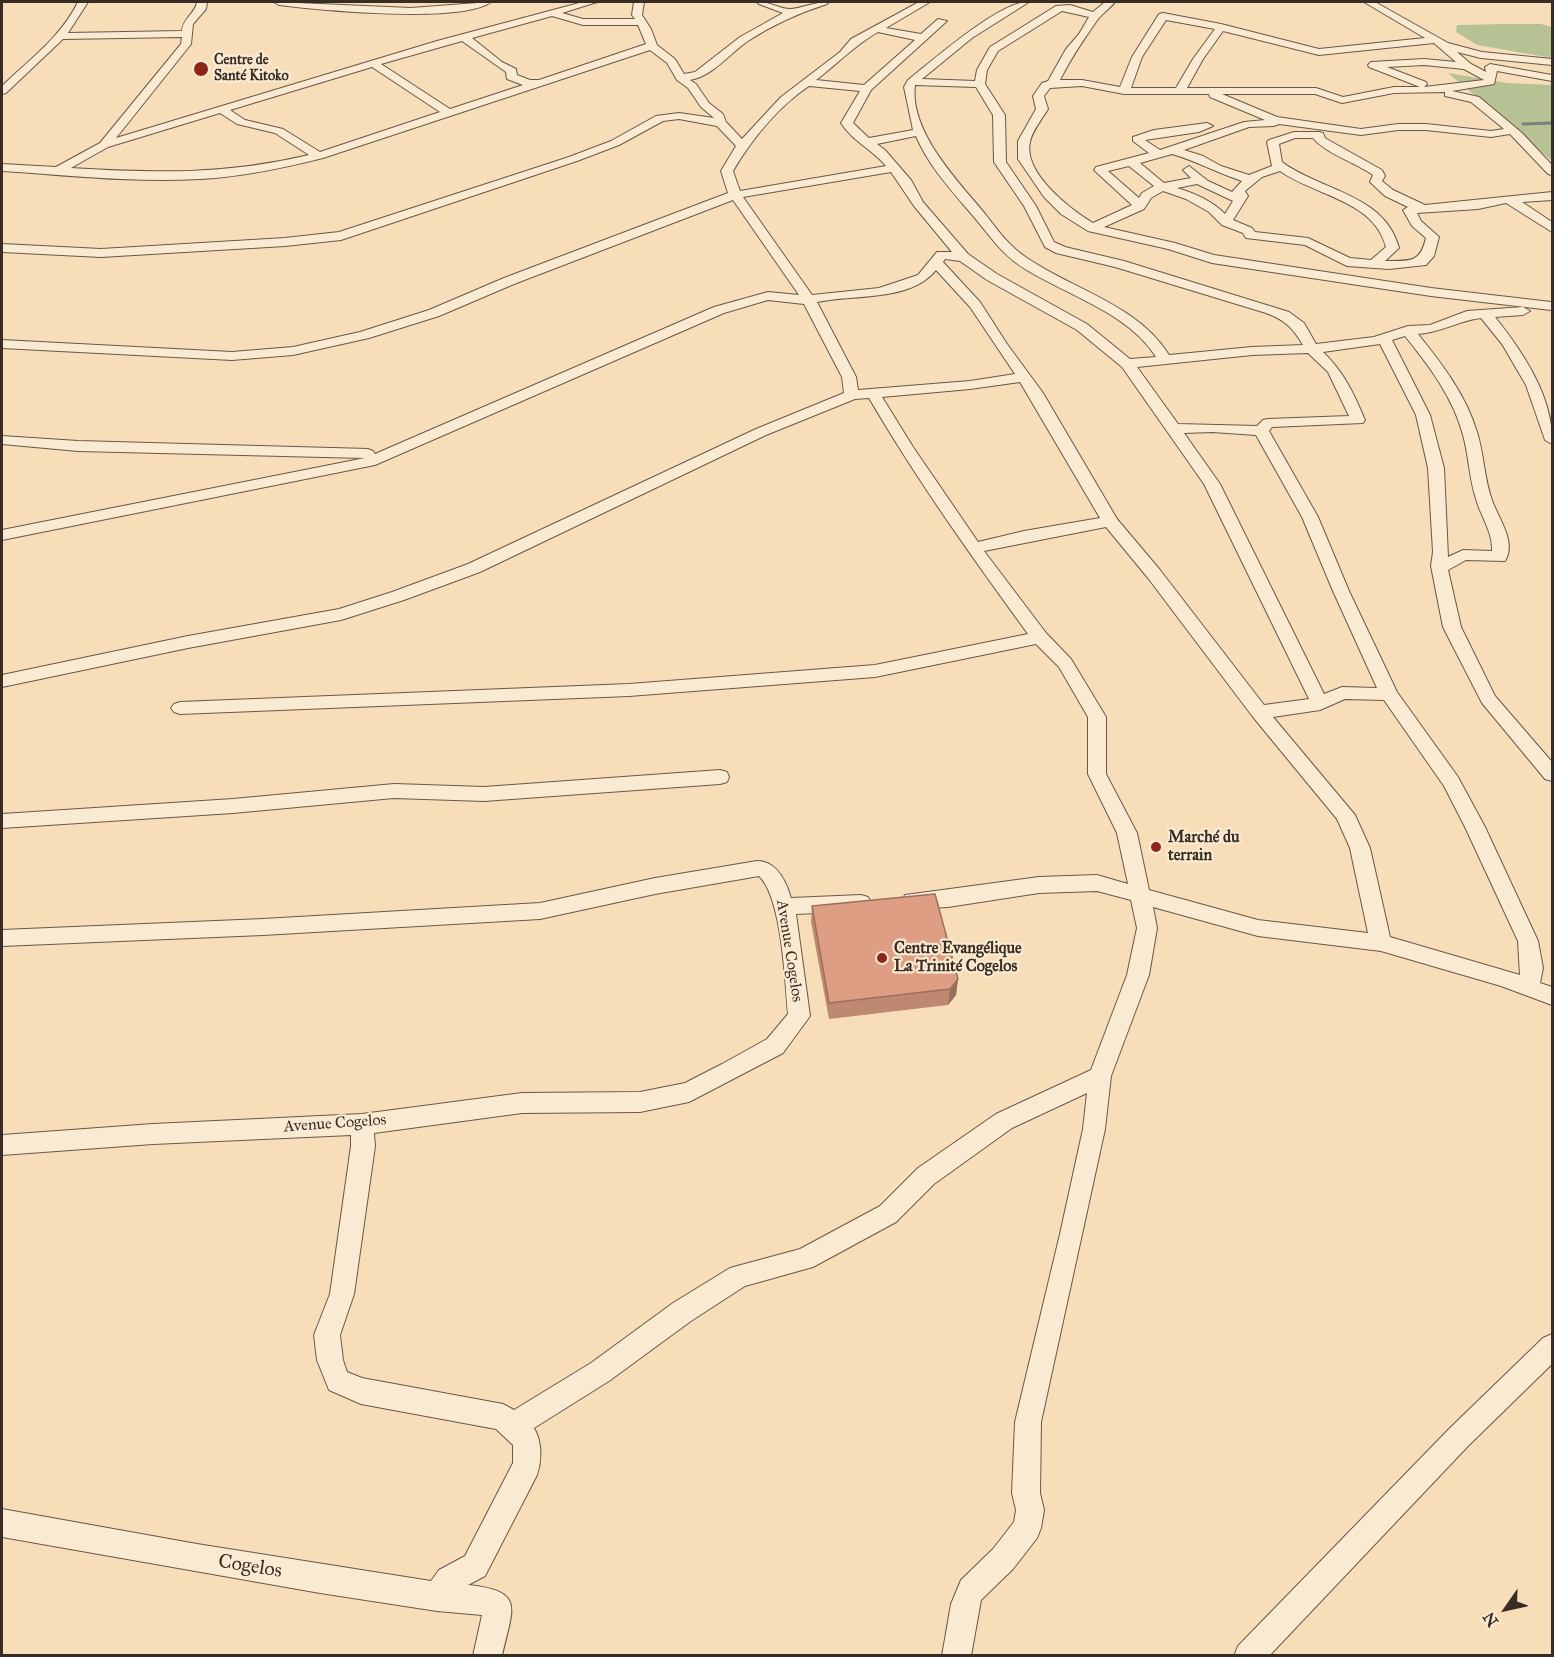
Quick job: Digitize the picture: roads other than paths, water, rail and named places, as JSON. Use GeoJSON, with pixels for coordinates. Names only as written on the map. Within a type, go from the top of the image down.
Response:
{"type":"FeatureCollection","features":[{"type":"Feature","properties":{"kind":"street"},"geometry":{"type":"LineString","coordinates":[[2,91],[61,36],[79,13],[83,2]]}},
{"type":"Feature","properties":{"kind":"street"},"geometry":{"type":"LineString","coordinates":[[102,154],[186,44],[188,23],[201,9],[202,2]]}},
{"type":"Feature","properties":{"kind":"street"},"geometry":{"type":"LineString","coordinates":[[279,2],[321,7],[447,8],[486,2]]}},
{"type":"Feature","properties":{"kind":"street"},"geometry":{"type":"LineString","coordinates":[[60,169],[222,110],[375,63],[592,2]]}},
{"type":"Feature","properties":{"kind":"street"},"geometry":{"type":"LineString","coordinates":[[639,2],[639,19],[646,29],[652,46],[671,61],[681,78],[692,86],[705,105],[719,116],[721,123],[742,146]]}},
{"type":"Feature","properties":{"kind":"street"},"geometry":{"type":"LineString","coordinates":[[762,2],[794,9]]}},
{"type":"Feature","properties":{"kind":"street"},"geometry":{"type":"LineString","coordinates":[[692,86],[698,75],[744,39],[794,9],[824,2]]}},
{"type":"Feature","properties":{"kind":"street"},"geometry":{"type":"LineString","coordinates":[[852,395],[849,376],[809,300],[735,195],[727,171],[742,146],[785,99],[844,54],[855,41],[925,2]]}},
{"type":"Feature","properties":{"kind":"street"},"geometry":{"type":"LineString","coordinates":[[902,85],[980,28],[1024,2]]}},
{"type":"Feature","properties":{"kind":"street"},"geometry":{"type":"LineString","coordinates":[[1052,84],[1071,49],[1083,36],[1095,16],[1110,2]]}},
{"type":"Feature","properties":{"kind":"street"},"geometry":{"type":"LineString","coordinates":[[1369,2],[1439,42],[1465,65]]}},
{"type":"Feature","properties":{"kind":"street"},"geometry":{"type":"LineString","coordinates":[[447,8],[459,15],[473,42],[500,66],[512,71],[511,77],[530,84],[545,81]]}},
{"type":"Feature","properties":{"kind":"street"},"geometry":{"type":"LineString","coordinates":[[1095,16],[1070,8],[1060,8],[990,52],[982,70],[980,84],[999,115],[1000,162],[1030,206],[1049,244],[1061,250],[1119,264],[1271,310],[1284,315],[1299,326],[1312,349],[1334,370],[1358,420],[1268,423],[1261,431]]}},
{"type":"Feature","properties":{"kind":"street"},"geometry":{"type":"LineString","coordinates":[[552,12],[558,16],[582,21],[614,23],[639,19]]}},
{"type":"Feature","properties":{"kind":"street"},"geometry":{"type":"LineString","coordinates":[[902,13],[947,22],[922,38],[870,86],[847,123],[851,130],[881,152],[907,183],[918,203],[963,257],[992,277],[1082,327],[1127,364],[1176,429],[1212,484],[1320,704]]}},
{"type":"Feature","properties":{"kind":"street"},"geometry":{"type":"LineString","coordinates":[[1124,91],[1137,57],[1163,16],[1221,27],[1319,52],[1439,42],[1481,55],[1552,62]]}},
{"type":"Feature","properties":{"kind":"street"},"geometry":{"type":"LineString","coordinates":[[966,25],[980,28]]}},
{"type":"Feature","properties":{"kind":"street"},"geometry":{"type":"LineString","coordinates":[[1180,91],[1198,59],[1221,27]]}},
{"type":"Feature","properties":{"kind":"street"},"geometry":{"type":"LineString","coordinates":[[876,29],[922,38]]}},
{"type":"Feature","properties":{"kind":"street"},"geometry":{"type":"LineString","coordinates":[[61,36],[187,34]]}},
{"type":"Feature","properties":{"kind":"street"},"geometry":{"type":"LineString","coordinates":[[2,168],[172,176],[233,173],[319,156],[652,46]]}},
{"type":"Feature","properties":{"kind":"street"},"geometry":{"type":"LineString","coordinates":[[1552,78],[1491,74],[1465,65],[1424,62],[1372,65],[1456,97],[1475,99],[1510,131],[1518,135],[1552,171]]}},
{"type":"Feature","properties":{"kind":"street"},"geometry":{"type":"LineString","coordinates":[[375,63],[378,68],[449,113]]}},
{"type":"Feature","properties":{"kind":"street"},"geometry":{"type":"LineString","coordinates":[[1491,74],[1487,83],[1439,90],[1394,90],[1340,100],[1316,91],[1124,91],[1082,83],[1046,85],[1038,96],[1042,109],[1024,141],[1024,159],[1048,194],[1065,211],[1092,228],[1171,246],[1212,259],[1431,292],[1552,306]]}},
{"type":"Feature","properties":{"kind":"street"},"geometry":{"type":"LineString","coordinates":[[681,78],[698,75]]}},
{"type":"Feature","properties":{"kind":"street"},"geometry":{"type":"LineString","coordinates":[[808,83],[870,86],[980,84]]}},
{"type":"Feature","properties":{"kind":"street"},"geometry":{"type":"LineString","coordinates":[[902,85],[919,132],[953,187],[989,226],[999,243],[1019,259],[1059,284],[1130,322],[1151,339],[1164,359]]}},
{"type":"Feature","properties":{"kind":"street"},"geometry":{"type":"LineString","coordinates":[[1207,92],[1267,117],[1361,132],[1398,127],[1426,127],[1491,134],[1510,131]]}},
{"type":"Feature","properties":{"kind":"street"},"geometry":{"type":"LineString","coordinates":[[222,110],[241,122],[279,131],[319,156]]}},
{"type":"Feature","properties":{"kind":"street"},"geometry":{"type":"LineString","coordinates":[[2,248],[101,253],[285,242],[341,236],[573,159],[615,143],[660,118],[679,116],[721,123]]}},
{"type":"Feature","properties":{"kind":"street"},"geometry":{"type":"LineString","coordinates":[[1158,154],[1137,139],[1167,132],[1194,130],[1214,124],[1301,124]]}},
{"type":"Feature","properties":{"kind":"street"},"geometry":{"type":"LineString","coordinates":[[1140,206],[1100,170],[1172,150],[1248,124]]}},
{"type":"Feature","properties":{"kind":"street"},"geometry":{"type":"LineString","coordinates":[[1338,129],[1319,135],[1298,134],[1273,142],[1276,163],[1305,182],[1360,205],[1374,214],[1386,231],[1393,248],[1375,263]]}},
{"type":"Feature","properties":{"kind":"street"},"geometry":{"type":"LineString","coordinates":[[867,142],[919,132]]}},
{"type":"Feature","properties":{"kind":"street"},"geometry":{"type":"LineString","coordinates":[[1319,135],[1319,139],[1324,143],[1352,155],[1378,173],[1376,182],[1389,193],[1423,209]]}},
{"type":"Feature","properties":{"kind":"street"},"geometry":{"type":"LineString","coordinates":[[1172,150],[1195,157],[1217,169],[1252,180]]}},
{"type":"Feature","properties":{"kind":"street"},"geometry":{"type":"LineString","coordinates":[[102,154],[131,174]]}},
{"type":"Feature","properties":{"kind":"street"},"geometry":{"type":"LineString","coordinates":[[1186,156],[1188,169],[1198,180],[1212,189],[1240,200]]}},
{"type":"Feature","properties":{"kind":"street"},"geometry":{"type":"LineString","coordinates":[[1131,161],[1162,187],[1190,196],[1214,209],[1226,222],[1248,231],[1250,236],[1308,242],[1347,262],[1389,265],[1421,262],[1428,256],[1433,237],[1416,223],[1409,211],[1552,196]]}},
{"type":"Feature","properties":{"kind":"street"},"geometry":{"type":"LineString","coordinates":[[1226,222],[1240,200],[1239,189],[1258,174],[1281,167]]}},
{"type":"Feature","properties":{"kind":"street"},"geometry":{"type":"LineString","coordinates":[[2,344],[232,356],[293,351],[327,344],[434,313],[509,281],[735,195],[894,168]]}},
{"type":"Feature","properties":{"kind":"street"},"geometry":{"type":"LineString","coordinates":[[1092,228],[1140,206],[1146,196],[1162,187],[1198,180]]}},
{"type":"Feature","properties":{"kind":"street"},"geometry":{"type":"LineString","coordinates":[[1508,199],[1530,211],[1552,228]]}},
{"type":"Feature","properties":{"kind":"street"},"geometry":{"type":"LineString","coordinates":[[2,535],[359,464],[392,454],[719,310],[768,296],[809,300],[892,289],[923,278],[942,255],[963,257]]}},
{"type":"Feature","properties":{"kind":"street"},"geometry":{"type":"LineString","coordinates":[[935,261],[975,305],[1001,346],[1025,377],[1110,521],[1154,574],[1259,712],[1345,815],[1360,848],[1381,943]]}},
{"type":"Feature","properties":{"kind":"street"},"geometry":{"type":"LineString","coordinates":[[1421,262],[1421,271],[1431,292]]}},
{"type":"Feature","properties":{"kind":"street"},"geometry":{"type":"LineString","coordinates":[[1127,364],[1252,351],[1312,349],[1385,340],[1408,330],[1432,329],[1446,322],[1460,321],[1468,318],[1467,315],[1552,306]]}},
{"type":"Feature","properties":{"kind":"street"},"geometry":{"type":"LineString","coordinates":[[1485,314],[1508,342],[1533,385],[1552,440]]}},
{"type":"Feature","properties":{"kind":"street"},"geometry":{"type":"LineString","coordinates":[[1408,330],[1451,387],[1462,410],[1470,431],[1482,492],[1502,547],[1499,557],[1463,555],[1448,565],[1439,566]]}},
{"type":"Feature","properties":{"kind":"street"},"geometry":{"type":"LineString","coordinates":[[1385,340],[1423,415],[1433,457],[1440,542],[1439,566],[1452,627],[1488,699],[1552,774]]}},
{"type":"Feature","properties":{"kind":"street"},"geometry":{"type":"LineString","coordinates":[[2,681],[188,642],[341,614],[474,568],[761,432],[852,395],[969,385],[1025,377]]}},
{"type":"Feature","properties":{"kind":"street"},"geometry":{"type":"LineString","coordinates":[[873,393],[905,447],[974,548],[1040,637],[1065,663],[1097,717],[1097,774],[1127,833],[1147,928],[1138,975],[1100,1076],[1094,1129],[1028,1422],[1026,1493],[1030,1510],[1027,1528],[1003,1559],[971,1590],[964,1604],[956,1656]]}},
{"type":"Feature","properties":{"kind":"street"},"geometry":{"type":"LineString","coordinates":[[1176,429],[1212,428],[1261,431]]}},
{"type":"Feature","properties":{"kind":"street"},"geometry":{"type":"LineString","coordinates":[[1261,431],[1310,517],[1389,694],[1450,782],[1496,870],[1528,941],[1532,968],[1529,987]]}},
{"type":"Feature","properties":{"kind":"street"},"geometry":{"type":"LineString","coordinates":[[2,440],[78,446],[392,454]]}},
{"type":"Feature","properties":{"kind":"street"},"geometry":{"type":"LineString","coordinates":[[974,548],[1024,536],[1110,521]]}},
{"type":"Feature","properties":{"kind":"street"},"geometry":{"type":"LineString","coordinates":[[180,708],[629,690],[875,671],[1040,637]]}},
{"type":"Feature","properties":{"kind":"street"},"geometry":{"type":"LineString","coordinates":[[1259,712],[1320,704],[1342,693],[1389,694]]}},
{"type":"Feature","properties":{"kind":"street"},"geometry":{"type":"LineString","coordinates":[[2,821],[233,806],[394,791],[484,794],[720,777]]}},
{"type":"Feature","properties":{"kind":"street","name":"Avenue Cogelos"},"geometry":{"type":"LineString","coordinates":[[2,938],[263,927],[540,911],[655,886],[750,869],[764,869],[773,878],[785,906],[799,1016],[775,1046],[730,1071],[689,1092],[640,1102],[522,1103],[362,1124],[153,1134],[2,1145]]}},
{"type":"Feature","properties":{"kind":"street"},"geometry":{"type":"LineString","coordinates":[[785,906],[948,899],[1039,885],[1097,883],[1258,928],[1381,943],[1493,974],[1552,996]]}},
{"type":"Feature","properties":{"kind":"street"},"geometry":{"type":"LineString","coordinates":[[511,1427],[600,1372],[682,1312],[739,1276],[804,1259],[888,1214],[926,1176],[1004,1121],[1100,1076]]}},
{"type":"Feature","properties":{"kind":"street"},"geometry":{"type":"LineString","coordinates":[[362,1124],[363,1146],[342,1294],[327,1335],[330,1360],[338,1381],[361,1391],[494,1414],[503,1417],[526,1439],[526,1465],[475,1566],[449,1580],[437,1597]]}},
{"type":"Feature","properties":{"kind":"street"},"geometry":{"type":"LineString","coordinates":[[1248,1656],[1459,1437],[1552,1347]]}},
{"type":"Feature","properties":{"kind":"street","name":"Cogelos"},"geometry":{"type":"LineString","coordinates":[[2,1523],[100,1542],[437,1597],[492,1602],[498,1607],[487,1656]]}},
{"type":"Feature","properties":{"kind":"waterway"},"geometry":{"type":"LineString","coordinates":[[1523,124],[1552,123]]}},
{"type":"Feature","properties":{"kind":"place","name":"Centre de Santé Kitoko"},"geometry":{"type":"Point","coordinates":[201,69]}},
{"type":"Feature","properties":{"kind":"place","name":"Marché du terrain"},"geometry":{"type":"Point","coordinates":[1156,847]}},
{"type":"Feature","properties":{"kind":"place","name":"Centre Evangélique La Trinité Cogelos"},"geometry":{"type":"Point","coordinates":[882,958]}}]}
